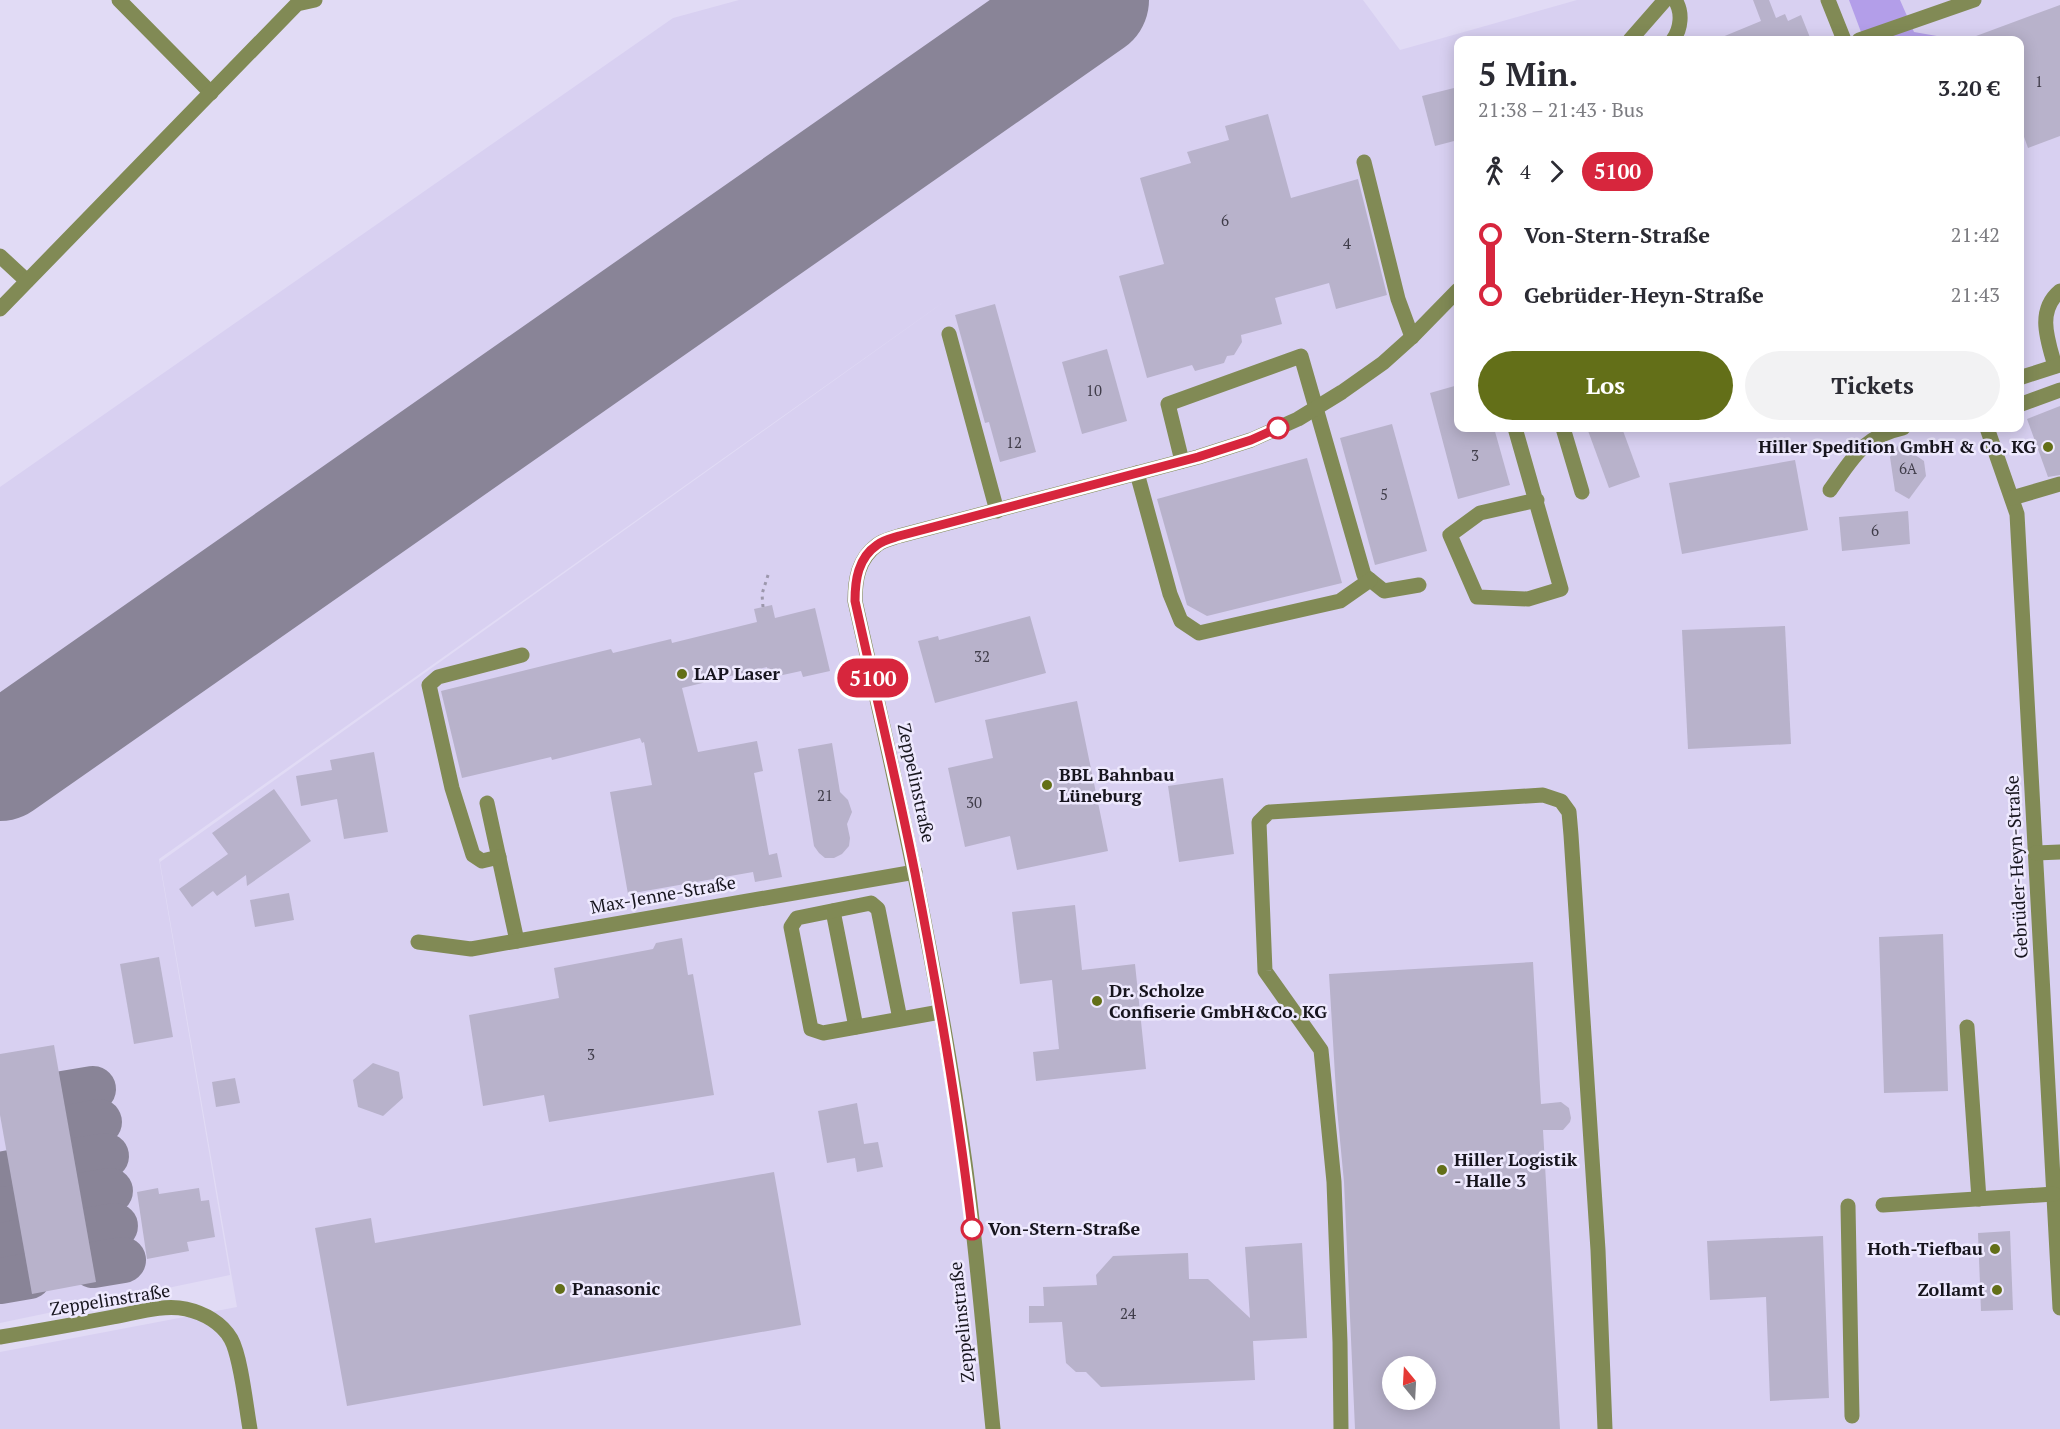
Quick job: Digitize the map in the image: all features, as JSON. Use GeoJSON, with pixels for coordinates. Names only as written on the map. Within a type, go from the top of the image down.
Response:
{"type":"FeatureCollection","features":[{"type":"Feature","properties":{"kind":"street"},"geometry":{"type":"LineString","coordinates":[[119,0],[211,93]]}},
{"type":"Feature","properties":{"kind":"street"},"geometry":{"type":"LineString","coordinates":[[0,309],[211,93],[295,2],[315,0]]}},
{"type":"Feature","properties":{"kind":"street"},"geometry":{"type":"LineString","coordinates":[[1634,36],[1665,0]]}},
{"type":"Feature","properties":{"kind":"street"},"geometry":{"type":"LineString","coordinates":[[1675,0],[1680,11],[1676,36]]}},
{"type":"Feature","properties":{"kind":"street"},"geometry":{"type":"LineString","coordinates":[[1828,0],[1842,36]]}},
{"type":"Feature","properties":{"kind":"street"},"geometry":{"type":"LineString","coordinates":[[1870,36],[1974,0]]}},
{"type":"Feature","properties":{"kind":"street"},"geometry":{"type":"LineString","coordinates":[[1364,162],[1398,298],[1412,338]]}},
{"type":"Feature","properties":{"kind":"street"},"geometry":{"type":"LineString","coordinates":[[0,256],[27,281]]}},
{"type":"Feature","properties":{"kind":"street"},"geometry":{"type":"LineString","coordinates":[[2024,376],[2058,366],[2047,337],[2045,321],[2048,307],[2060,291]]}},
{"type":"Feature","properties":{"kind":"street","name":"Zeppelinstraße"},"geometry":{"type":"LineString","coordinates":[[993,1429],[965,1163],[915,872],[855,601],[855,579],[863,560],[877,544],[899,536],[1182,462],[1251,440],[1298,419],[1375,369],[1454,299]]}},
{"type":"Feature","properties":{"kind":"street"},"geometry":{"type":"LineString","coordinates":[[949,334],[997,511]]}},
{"type":"Feature","properties":{"kind":"street"},"geometry":{"type":"LineString","coordinates":[[1182,462],[1168,404],[1301,356],[1364,575],[1384,591],[1419,585]]}},
{"type":"Feature","properties":{"kind":"street"},"geometry":{"type":"LineString","coordinates":[[2024,403],[2060,390]]}},
{"type":"Feature","properties":{"kind":"street"},"geometry":{"type":"LineString","coordinates":[[1516,432],[1537,500],[1561,589],[1528,599],[1477,597],[1450,535],[1480,513],[1537,500]]}},
{"type":"Feature","properties":{"kind":"street"},"geometry":{"type":"LineString","coordinates":[[1564,432],[1582,492]]}},
{"type":"Feature","properties":{"kind":"street"},"geometry":{"type":"LineString","coordinates":[[1830,490],[1860,449],[1872,439],[1888,432]]}},
{"type":"Feature","properties":{"kind":"street","name":"Gebrüder-Heyn-Straße"},"geometry":{"type":"LineString","coordinates":[[1988,432],[2017,514],[2060,1308]]}},
{"type":"Feature","properties":{"kind":"street"},"geometry":{"type":"LineString","coordinates":[[1137,473],[1170,594],[1181,621],[1199,633],[1340,601],[1370,580]]}},
{"type":"Feature","properties":{"kind":"street"},"geometry":{"type":"LineString","coordinates":[[2012,498],[2060,484]]}},
{"type":"Feature","properties":{"kind":"street"},"geometry":{"type":"LineString","coordinates":[[499,857],[482,861],[472,855],[452,788],[429,685],[438,677],[522,655]]}},
{"type":"Feature","properties":{"kind":"street"},"geometry":{"type":"LineString","coordinates":[[1341,1429],[1334,1182],[1321,1050],[1265,971],[1259,822],[1269,812],[1542,795],[1561,801],[1569,812],[1572,835],[1598,1250],[1605,1429]]}},
{"type":"Feature","properties":{"kind":"street"},"geometry":{"type":"LineString","coordinates":[[487,803],[517,941]]}},
{"type":"Feature","properties":{"kind":"street"},"geometry":{"type":"LineString","coordinates":[[2036,853],[2060,852]]}},
{"type":"Feature","properties":{"kind":"street","name":"Max-Jenne-Straße"},"geometry":{"type":"LineString","coordinates":[[418,942],[471,949],[915,872]]}},
{"type":"Feature","properties":{"kind":"street"},"geometry":{"type":"LineString","coordinates":[[900,1019],[878,909],[871,903],[797,918],[791,927],[811,1029],[823,1033],[900,1019],[940,1011]]}},
{"type":"Feature","properties":{"kind":"street"},"geometry":{"type":"LineString","coordinates":[[832,911],[856,1027]]}},
{"type":"Feature","properties":{"kind":"street"},"geometry":{"type":"LineString","coordinates":[[1967,1027],[1979,1198]]}},
{"type":"Feature","properties":{"kind":"street"},"geometry":{"type":"LineString","coordinates":[[1882,1205],[2054,1194]]}},
{"type":"Feature","properties":{"kind":"street"},"geometry":{"type":"LineString","coordinates":[[1848,1206],[1852,1416]]}},
{"type":"Feature","properties":{"kind":"street","name":"Zeppelinstraße"},"geometry":{"type":"LineString","coordinates":[[0,1337],[157,1309],[185,1309],[199,1313],[211,1318],[224,1329],[232,1340],[237,1353],[250,1429]]}},
{"type":"Feature","properties":{"kind":"path"},"geometry":{"type":"LineString","coordinates":[[763,607],[762,594],[769,572]]}},
{"type":"Feature","properties":{"kind":"shaded area"},"geometry":{"type":"Polygon","coordinates":[[[739,0],[1363,0],[1400,50],[1577,0],[2060,0],[2060,1429],[0,1429],[0,1352],[237,1307],[160,862],[955,294],[159,859],[230,1275],[0,1323],[0,487],[673,18],[739,0]]]}},
{"type":"Feature","properties":{"kind":"shaded area"},"geometry":{"type":"Polygon","coordinates":[[[1849,0],[1900,0],[1914,32],[1937,36],[1862,36],[1849,0]]]}},
{"type":"Feature","properties":{"kind":"building"},"geometry":{"type":"Polygon","coordinates":[[[1753,0],[1769,0],[1776,18],[1785,14],[1788,21],[1801,15],[1809,36],[1725,36],[1761,21],[1753,0]]]}},
{"type":"Feature","properties":{"kind":"building"},"geometry":{"type":"Polygon","coordinates":[[[2060,5],[2060,136],[2028,148],[2024,137],[2024,36],[1976,36],[2060,5]]]}},
{"type":"Feature","properties":{"kind":"building"},"geometry":{"type":"Polygon","coordinates":[[[1454,88],[1454,141],[1435,146],[1422,96],[1454,88]]]}},
{"type":"Feature","properties":{"kind":"building"},"geometry":{"type":"Polygon","coordinates":[[[1268,114],[1291,198],[1358,179],[1387,295],[1336,309],[1329,283],[1275,298],[1282,324],[1241,335],[1242,342],[1234,355],[1227,356],[1224,363],[1195,371],[1192,365],[1147,378],[1119,276],[1164,264],[1140,178],[1191,163],[1187,152],[1229,140],[1225,126],[1268,114]]]}},
{"type":"Feature","properties":{"kind":"building"},"geometry":{"type":"Polygon","coordinates":[[[995,304],[1036,452],[1000,462],[989,422],[985,423],[955,315],[995,304]]]}},
{"type":"Feature","properties":{"kind":"building"},"geometry":{"type":"Polygon","coordinates":[[[1107,349],[1127,421],[1082,434],[1062,362],[1107,349]]]}},
{"type":"Feature","properties":{"kind":"building"},"geometry":{"type":"Polygon","coordinates":[[[1454,386],[1454,432],[1495,432],[1510,485],[1458,499],[1430,393],[1454,386]]]}},
{"type":"Feature","properties":{"kind":"building","name":"Hiller Spedition GmbH & Co. KG"},"geometry":{"type":"Polygon","coordinates":[[[2060,406],[2060,475],[2048,477],[2027,419],[2060,406]]]}},
{"type":"Feature","properties":{"kind":"building"},"geometry":{"type":"Polygon","coordinates":[[[1392,424],[1427,551],[1375,565],[1340,438],[1392,424]]]}},
{"type":"Feature","properties":{"kind":"building"},"geometry":{"type":"Polygon","coordinates":[[[1588,432],[1623,432],[1640,477],[1609,488],[1588,432]]]}},
{"type":"Feature","properties":{"kind":"building"},"geometry":{"type":"Polygon","coordinates":[[[1899,444],[1924,461],[1926,476],[1909,499],[1895,491],[1890,457],[1899,444]]]}},
{"type":"Feature","properties":{"kind":"building"},"geometry":{"type":"Polygon","coordinates":[[[1307,458],[1342,583],[1207,616],[1187,605],[1157,499],[1307,458]]]}},
{"type":"Feature","properties":{"kind":"building"},"geometry":{"type":"Polygon","coordinates":[[[1795,460],[1808,530],[1682,554],[1669,483],[1795,460]]]}},
{"type":"Feature","properties":{"kind":"building"},"geometry":{"type":"Polygon","coordinates":[[[1908,511],[1910,544],[1842,551],[1839,517],[1908,511]]]}},
{"type":"Feature","properties":{"kind":"building"},"geometry":{"type":"Polygon","coordinates":[[[772,605],[775,618],[815,608],[830,671],[803,677],[801,671],[769,678],[767,667],[682,688],[698,752],[757,741],[763,771],[754,773],[769,855],[777,853],[782,877],[755,882],[753,872],[628,894],[610,792],[652,785],[644,742],[642,743],[640,738],[552,760],[551,757],[462,778],[441,691],[611,649],[613,653],[671,639],[672,643],[757,622],[754,609],[772,605]]]}},
{"type":"Feature","properties":{"kind":"building"},"geometry":{"type":"Polygon","coordinates":[[[1030,616],[1046,673],[935,703],[918,641],[938,636],[939,640],[1030,616]]]}},
{"type":"Feature","properties":{"kind":"building"},"geometry":{"type":"Polygon","coordinates":[[[1785,626],[1791,744],[1688,749],[1682,630],[1785,626]]]}},
{"type":"Feature","properties":{"kind":"building","name":"BBL Bahnbau Lüneburg"},"geometry":{"type":"Polygon","coordinates":[[[1077,701],[1108,851],[1017,870],[1010,836],[965,847],[948,768],[993,758],[985,720],[1077,701]]]}},
{"type":"Feature","properties":{"kind":"building"},"geometry":{"type":"Polygon","coordinates":[[[832,743],[840,792],[848,800],[852,812],[847,824],[849,846],[842,854],[834,858],[825,858],[814,846],[798,749],[832,743]]]}},
{"type":"Feature","properties":{"kind":"building"},"geometry":{"type":"Polygon","coordinates":[[[374,752],[388,832],[344,839],[337,799],[301,806],[296,776],[332,770],[330,760],[374,752]]]}},
{"type":"Feature","properties":{"kind":"building"},"geometry":{"type":"Polygon","coordinates":[[[1223,778],[1234,854],[1179,862],[1168,786],[1223,778]]]}},
{"type":"Feature","properties":{"kind":"building"},"geometry":{"type":"Polygon","coordinates":[[[274,789],[311,841],[247,886],[246,875],[217,896],[213,891],[192,907],[179,889],[228,854],[212,833],[274,789]]]}},
{"type":"Feature","properties":{"kind":"building"},"geometry":{"type":"Polygon","coordinates":[[[289,893],[294,920],[255,927],[250,900],[289,893]]]}},
{"type":"Feature","properties":{"kind":"building","name":"Dr. Scholze Confiserie GmbH&Co. KG"},"geometry":{"type":"Polygon","coordinates":[[[1075,905],[1082,970],[1135,964],[1146,1069],[1036,1081],[1033,1052],[1059,1049],[1052,980],[1020,984],[1012,912],[1075,905]]]}},
{"type":"Feature","properties":{"kind":"building"},"geometry":{"type":"Polygon","coordinates":[[[1943,934],[1948,1091],[1884,1093],[1879,937],[1943,934]]]}},
{"type":"Feature","properties":{"kind":"building"},"geometry":{"type":"Polygon","coordinates":[[[682,938],[688,975],[693,974],[714,1095],[549,1122],[544,1095],[483,1106],[469,1015],[559,998],[554,968],[653,949],[656,943],[682,938]]]}},
{"type":"Feature","properties":{"kind":"building"},"geometry":{"type":"Polygon","coordinates":[[[159,957],[173,1037],[134,1044],[120,964],[159,957]]]}},
{"type":"Feature","properties":{"kind":"building","name":"Hiller Logistik - Halle 3"},"geometry":{"type":"Polygon","coordinates":[[[1533,962],[1541,1104],[1561,1102],[1569,1108],[1571,1118],[1563,1130],[1543,1130],[1560,1429],[1355,1429],[1344,1182],[1329,974],[1533,962]]]}},
{"type":"Feature","properties":{"kind":"building"},"geometry":{"type":"Polygon","coordinates":[[[54,1045],[96,1282],[32,1294],[0,1115],[0,1054],[54,1045]]]}},
{"type":"Feature","properties":{"kind":"building"},"geometry":{"type":"Polygon","coordinates":[[[373,1063],[399,1072],[403,1098],[383,1116],[358,1107],[353,1080],[373,1063]]]}},
{"type":"Feature","properties":{"kind":"building"},"geometry":{"type":"Polygon","coordinates":[[[235,1078],[240,1103],[216,1107],[212,1082],[235,1078]]]}},
{"type":"Feature","properties":{"kind":"building"},"geometry":{"type":"Polygon","coordinates":[[[857,1103],[864,1144],[878,1142],[883,1167],[857,1172],[855,1158],[827,1163],[818,1111],[857,1103]]]}},
{"type":"Feature","properties":{"kind":"building","name":"Panasonic"},"geometry":{"type":"Polygon","coordinates":[[[774,1172],[801,1325],[347,1406],[315,1228],[371,1218],[375,1243],[774,1172]]]}},
{"type":"Feature","properties":{"kind":"building"},"geometry":{"type":"Polygon","coordinates":[[[158,1188],[159,1194],[199,1188],[201,1201],[209,1200],[215,1237],[187,1242],[189,1251],[147,1259],[137,1192],[158,1188]]]}},
{"type":"Feature","properties":{"kind":"building"},"geometry":{"type":"Polygon","coordinates":[[[2010,1231],[2013,1310],[1981,1311],[1978,1233],[2010,1231]]]}},
{"type":"Feature","properties":{"kind":"building"},"geometry":{"type":"Polygon","coordinates":[[[1823,1236],[1829,1398],[1770,1401],[1766,1297],[1710,1300],[1707,1241],[1823,1236]]]}},
{"type":"Feature","properties":{"kind":"building"},"geometry":{"type":"Polygon","coordinates":[[[1302,1243],[1307,1338],[1253,1341],[1255,1380],[1101,1387],[1086,1372],[1076,1372],[1066,1363],[1062,1322],[1029,1323],[1029,1306],[1044,1306],[1043,1287],[1097,1285],[1096,1275],[1113,1256],[1188,1253],[1189,1279],[1208,1279],[1250,1318],[1245,1247],[1302,1243]]]}},
{"type":"Feature","properties":{"kind":"taxiway"},"geometry":{"type":"LineString","coordinates":[[63,1094],[93,1089]]}},
{"type":"Feature","properties":{"kind":"taxiway"},"geometry":{"type":"LineString","coordinates":[[69,1128],[99,1122]]}},
{"type":"Feature","properties":{"kind":"taxiway"},"geometry":{"type":"LineString","coordinates":[[74,1161],[106,1156]]}},
{"type":"Feature","properties":{"kind":"taxiway"},"geometry":{"type":"LineString","coordinates":[[0,1175],[10,1173]]}},
{"type":"Feature","properties":{"kind":"taxiway"},"geometry":{"type":"LineString","coordinates":[[81,1196],[110,1191]]}},
{"type":"Feature","properties":{"kind":"taxiway"},"geometry":{"type":"LineString","coordinates":[[0,1210],[17,1208]]}},
{"type":"Feature","properties":{"kind":"taxiway"},"geometry":{"type":"LineString","coordinates":[[87,1231],[115,1226]]}},
{"type":"Feature","properties":{"kind":"taxiway"},"geometry":{"type":"LineString","coordinates":[[0,1246],[23,1242]]}},
{"type":"Feature","properties":{"kind":"taxiway"},"geometry":{"type":"LineString","coordinates":[[93,1265],[123,1260]]}},
{"type":"Feature","properties":{"kind":"taxiway"},"geometry":{"type":"LineString","coordinates":[[0,1281],[29,1276]]}},
{"type":"Feature","properties":{"kind":"runway"},"geometry":{"type":"LineString","coordinates":[[0,763],[1091,0]]}},
{"type":"Feature","properties":{"kind":"bus line","name":"5100"},"geometry":{"type":"LineString","coordinates":[[972,1229],[965,1163],[937,990],[915,872],[855,601],[855,579],[863,560],[877,544],[899,536],[1198,457],[1251,440],[1278,428]]}},
{"type":"Feature","properties":{"kind":"place","name":"Hiller Spedition GmbH & Co. KG"},"geometry":{"type":"Point","coordinates":[2048,447]}},
{"type":"Feature","properties":{"kind":"place","name":"LAP Laser"},"geometry":{"type":"Point","coordinates":[682,674]}},
{"type":"Feature","properties":{"kind":"place","name":"BBL Bahnbau Lüneburg"},"geometry":{"type":"Point","coordinates":[1047,785]}},
{"type":"Feature","properties":{"kind":"place","name":"Dr. Scholze Confiserie GmbH&Co. KG"},"geometry":{"type":"Point","coordinates":[1097,1001]}},
{"type":"Feature","properties":{"kind":"place","name":"Hiller Logistik - Halle 3"},"geometry":{"type":"Point","coordinates":[1442,1170]}},
{"type":"Feature","properties":{"kind":"place","name":"Von-Stern-Straße"},"geometry":{"type":"Point","coordinates":[972,1229]}},
{"type":"Feature","properties":{"kind":"place","name":"Hoth-Tiefbau"},"geometry":{"type":"Point","coordinates":[1995,1249]}},
{"type":"Feature","properties":{"kind":"place","name":"Panasonic"},"geometry":{"type":"Point","coordinates":[560,1289]}},
{"type":"Feature","properties":{"kind":"place","name":"Zollamt"},"geometry":{"type":"Point","coordinates":[1997,1290]}}]}
